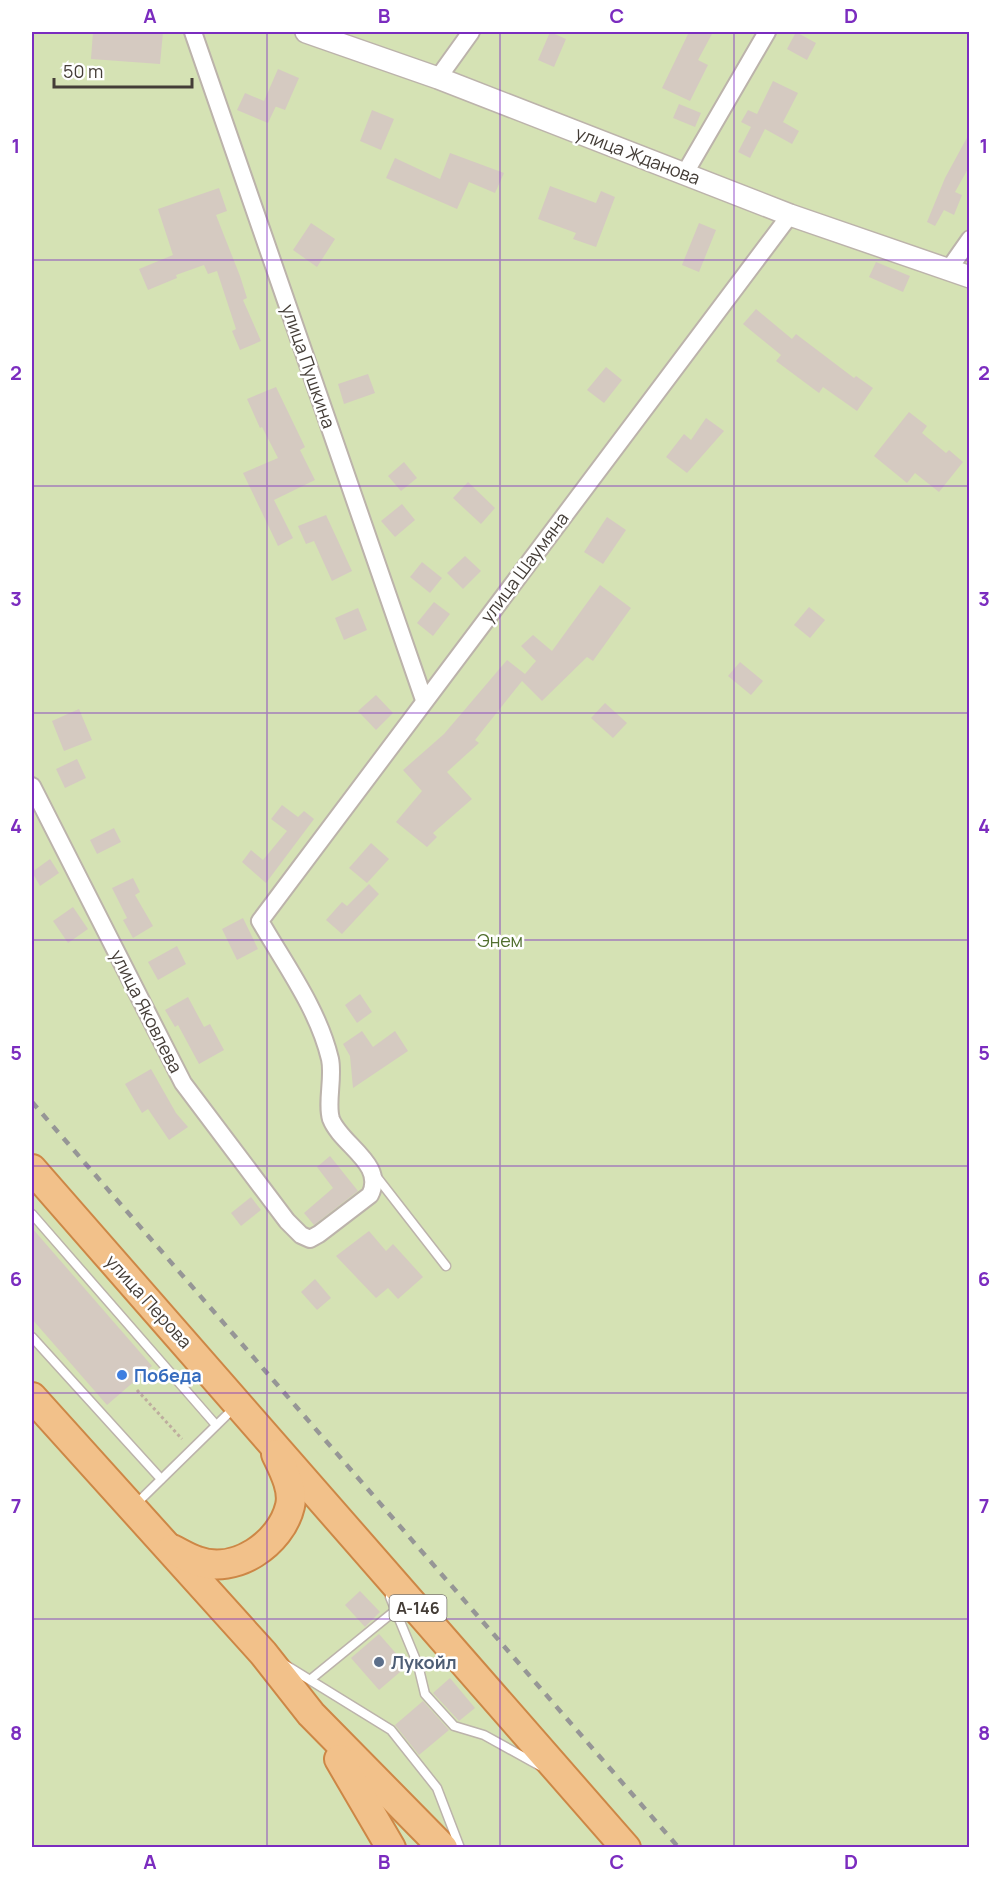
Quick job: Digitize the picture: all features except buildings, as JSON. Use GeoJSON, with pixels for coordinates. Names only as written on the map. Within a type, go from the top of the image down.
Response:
{"type":"FeatureCollection","features":[{"type":"Feature","properties":{"kind":"highway","name":"улица Перова"},"geometry":{"type":"LineString","coordinates":[[32,1169],[266,1433]]}},
{"type":"Feature","properties":{"kind":"highway","name":"А-146"},"geometry":{"type":"LineString","coordinates":[[32,1396],[162,1544],[263,1653],[311,1714],[391,1848]]}},
{"type":"Feature","properties":{"kind":"highway","name":"А-146"},"geometry":{"type":"LineString","coordinates":[[162,1544],[199,1562],[231,1563],[254,1555],[276,1535],[290,1506],[288,1480],[266,1433]]}},
{"type":"Feature","properties":{"kind":"highway","name":"А-146"},"geometry":{"type":"LineString","coordinates":[[266,1433],[626,1848]]}},
{"type":"Feature","properties":{"kind":"highway"},"geometry":{"type":"LineString","coordinates":[[311,1714],[443,1848]]}},
{"type":"Feature","properties":{"kind":"street","name":"улица Пушкина"},"geometry":{"type":"LineString","coordinates":[[193,32],[424,700]]}},
{"type":"Feature","properties":{"kind":"street","name":"улица Жданова"},"geometry":{"type":"LineString","coordinates":[[306,32],[438,78],[790,215],[969,277]]}},
{"type":"Feature","properties":{"kind":"street"},"geometry":{"type":"LineString","coordinates":[[438,78],[471,32]]}},
{"type":"Feature","properties":{"kind":"street"},"geometry":{"type":"LineString","coordinates":[[685,173],[767,32]]}},
{"type":"Feature","properties":{"kind":"street","name":"улица Шаумяна"},"geometry":{"type":"LineString","coordinates":[[374,1174],[331,1119],[330,1062],[317,1017],[260,921],[790,215]]}},
{"type":"Feature","properties":{"kind":"street"},"geometry":{"type":"LineString","coordinates":[[949,269],[969,239]]}},
{"type":"Feature","properties":{"kind":"street","name":"улица Яковлева"},"geometry":{"type":"LineString","coordinates":[[32,786],[183,1083],[287,1221],[301,1235],[310,1239],[370,1195],[374,1187],[374,1174]]}},
{"type":"Feature","properties":{"kind":"lane"},"geometry":{"type":"LineString","coordinates":[[374,1174],[446,1266]]}},
{"type":"Feature","properties":{"kind":"lane"},"geometry":{"type":"LineString","coordinates":[[32,1214],[216,1425]]}},
{"type":"Feature","properties":{"kind":"lane"},"geometry":{"type":"LineString","coordinates":[[32,1337],[161,1479]]}},
{"type":"Feature","properties":{"kind":"lane"},"geometry":{"type":"LineString","coordinates":[[131,1508],[239,1403]]}},
{"type":"Feature","properties":{"kind":"lane"},"geometry":{"type":"LineString","coordinates":[[355,1535],[397,1609],[425,1694],[454,1726],[484,1735],[569,1783]]}},
{"type":"Feature","properties":{"kind":"lane"},"geometry":{"type":"LineString","coordinates":[[311,1678],[397,1609]]}},
{"type":"Feature","properties":{"kind":"lane"},"geometry":{"type":"LineString","coordinates":[[263,1653],[311,1678],[391,1730],[437,1788],[460,1848]]}},
{"type":"Feature","properties":{"kind":"path"},"geometry":{"type":"LineString","coordinates":[[137,1390],[191,1449]]}},
{"type":"Feature","properties":{"kind":"green space","name":"Энем"},"geometry":{"type":"Polygon","coordinates":[[[32,32],[969,32],[969,1847],[32,1848],[32,32]]]}},
{"type":"Feature","properties":{"kind":"railway"},"geometry":{"type":"LineString","coordinates":[[32,1102],[679,1848]]}},
{"type":"Feature","properties":{"kind":"place","name":"Победа"},"geometry":{"type":"Point","coordinates":[122,1375]}},
{"type":"Feature","properties":{"kind":"place","name":"Лукойл"},"geometry":{"type":"Point","coordinates":[379,1662]}}]}
